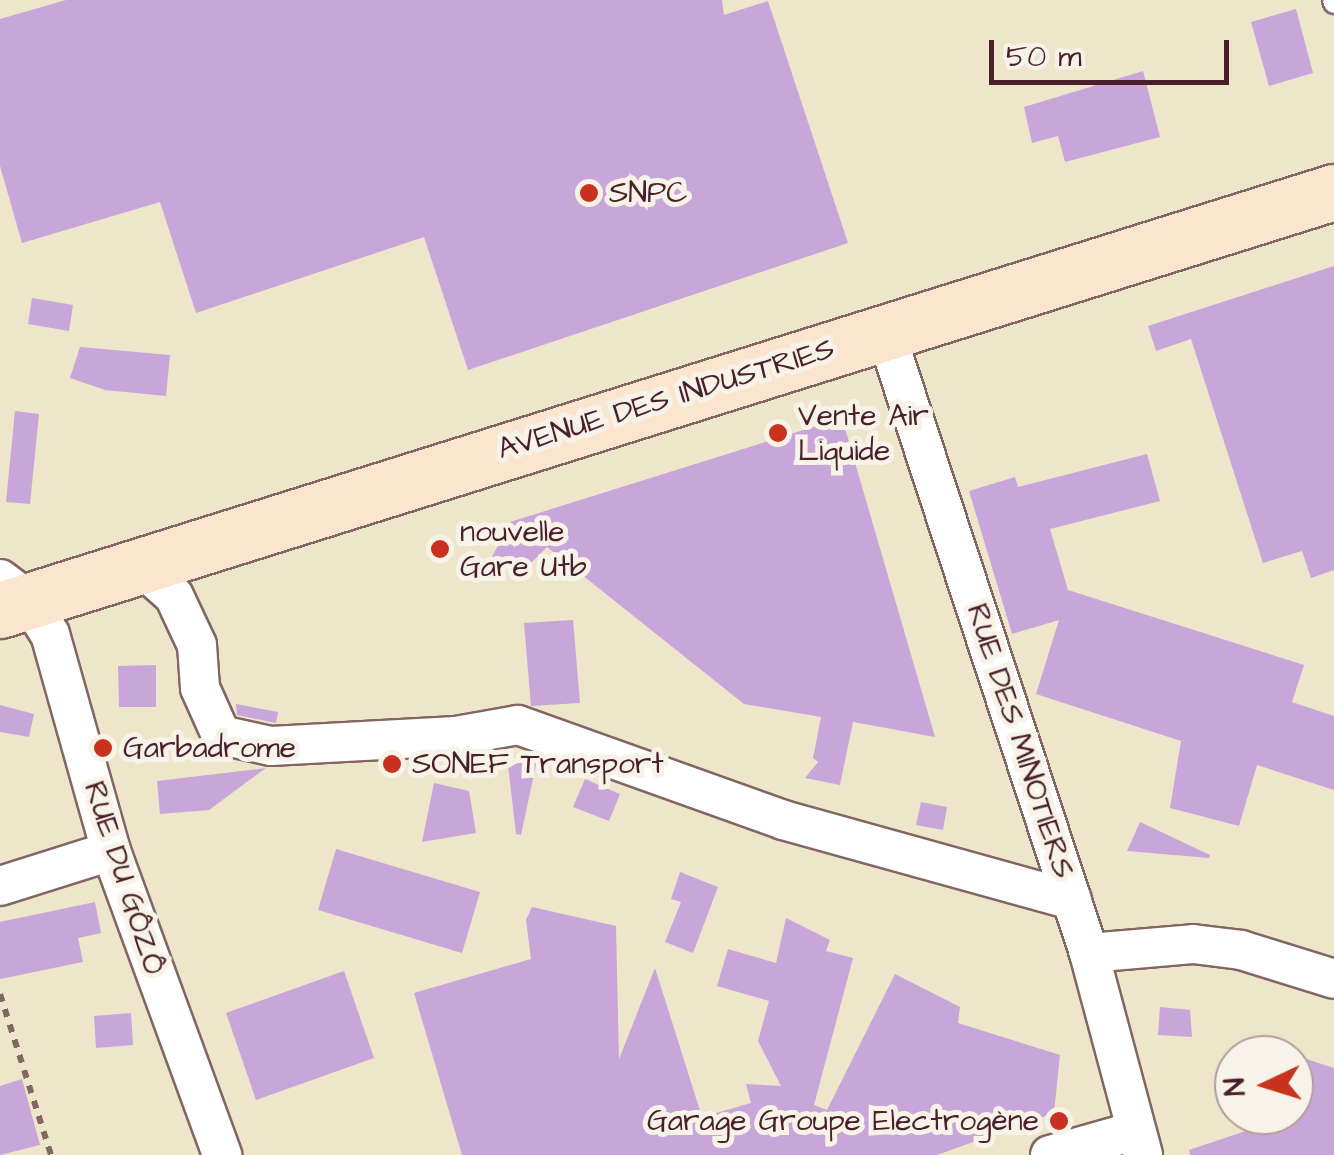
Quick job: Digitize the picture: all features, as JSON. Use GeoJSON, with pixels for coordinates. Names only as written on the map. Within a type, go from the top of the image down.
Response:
{"type":"FeatureCollection","features":[{"type":"Feature","properties":{"kind":"street","name":"AVENUE DES INDUSTRIES"},"geometry":{"type":"LineString","coordinates":[[10,597],[140,566],[1334,192]]}},
{"type":"Feature","properties":{"kind":"street","name":"RUE DES MINOTIERS"},"geometry":{"type":"LineString","coordinates":[[886,331],[1089,954],[1139,1143]]}},
{"type":"Feature","properties":{"kind":"street"},"geometry":{"type":"LineString","coordinates":[[140,566],[174,596],[197,645],[200,688],[220,735],[271,746],[456,736],[518,725],[784,820],[1072,900]]}},
{"type":"Feature","properties":{"kind":"street","name":"RUE DU GÔZÔ"},"geometry":{"type":"LineString","coordinates":[[10,597],[50,634],[111,851],[222,1155]]}},
{"type":"Feature","properties":{"kind":"street"},"geometry":{"type":"LineString","coordinates":[[0,886],[111,851]]}},
{"type":"Feature","properties":{"kind":"street"},"geometry":{"type":"LineString","coordinates":[[1089,954],[1193,944],[1240,950],[1334,979]]}},
{"type":"Feature","properties":{"kind":"street"},"geometry":{"type":"LineString","coordinates":[[1050,1155],[1139,1143]]}},
{"type":"Feature","properties":{"kind":"path"},"geometry":{"type":"LineString","coordinates":[[0,994],[51,1155]]}},
{"type":"Feature","properties":{"kind":"building"},"geometry":{"type":"Polygon","coordinates":[[[66,0],[722,0],[724,15],[768,1],[848,243],[468,370],[424,237],[196,313],[160,202],[22,243],[0,166],[0,19],[66,0]]]}},
{"type":"Feature","properties":{"kind":"building"},"geometry":{"type":"Polygon","coordinates":[[[1296,9],[1313,73],[1269,86],[1251,22],[1296,9]]]}},
{"type":"Feature","properties":{"kind":"building"},"geometry":{"type":"Polygon","coordinates":[[[1143,71],[1160,137],[1065,162],[1058,136],[1032,143],[1024,107],[1143,71]]]}},
{"type":"Feature","properties":{"kind":"building"},"geometry":{"type":"Polygon","coordinates":[[[1334,266],[1334,570],[1311,578],[1302,551],[1263,563],[1191,339],[1156,351],[1148,326],[1334,266]]]}},
{"type":"Feature","properties":{"kind":"building"},"geometry":{"type":"Polygon","coordinates":[[[32,298],[73,305],[69,331],[28,324],[32,298]]]}},
{"type":"Feature","properties":{"kind":"building"},"geometry":{"type":"Polygon","coordinates":[[[80,347],[170,355],[166,396],[105,390],[70,378],[80,347]]]}},
{"type":"Feature","properties":{"kind":"building"},"geometry":{"type":"Polygon","coordinates":[[[15,411],[39,414],[30,504],[6,502],[15,411]]]}},
{"type":"Feature","properties":{"kind":"building"},"geometry":{"type":"Polygon","coordinates":[[[842,418],[935,737],[853,722],[840,785],[805,778],[818,762],[813,758],[821,717],[744,704],[547,547],[521,573],[492,557],[510,522],[842,418]]]}},
{"type":"Feature","properties":{"kind":"building"},"geometry":{"type":"Polygon","coordinates":[[[1147,454],[1160,501],[1050,529],[1068,590],[1304,665],[1292,702],[1334,716],[1334,790],[1257,765],[1239,826],[1170,808],[1181,741],[1036,694],[1059,620],[1012,634],[969,491],[1015,477],[1018,487],[1147,454]]]}},
{"type":"Feature","properties":{"kind":"building"},"geometry":{"type":"Polygon","coordinates":[[[573,620],[580,703],[531,706],[524,623],[573,620]]]}},
{"type":"Feature","properties":{"kind":"building"},"geometry":{"type":"Polygon","coordinates":[[[156,665],[156,707],[119,707],[118,666],[156,665]]]}},
{"type":"Feature","properties":{"kind":"building"},"geometry":{"type":"Polygon","coordinates":[[[236,704],[278,712],[276,723],[237,715],[236,704]]]}},
{"type":"Feature","properties":{"kind":"building"},"geometry":{"type":"Polygon","coordinates":[[[0,705],[34,714],[29,737],[0,732],[0,705]]]}},
{"type":"Feature","properties":{"kind":"building"},"geometry":{"type":"Polygon","coordinates":[[[537,760],[521,835],[516,834],[508,765],[537,760]]]}},
{"type":"Feature","properties":{"kind":"building"},"geometry":{"type":"Polygon","coordinates":[[[266,768],[209,810],[160,814],[157,781],[266,768]]]}},
{"type":"Feature","properties":{"kind":"building"},"geometry":{"type":"Polygon","coordinates":[[[585,779],[620,794],[609,821],[573,807],[585,779]]]}},
{"type":"Feature","properties":{"kind":"building"},"geometry":{"type":"Polygon","coordinates":[[[434,783],[469,791],[476,833],[422,842],[434,783]]]}},
{"type":"Feature","properties":{"kind":"building"},"geometry":{"type":"Polygon","coordinates":[[[921,802],[947,807],[943,830],[916,825],[921,802]]]}},
{"type":"Feature","properties":{"kind":"building"},"geometry":{"type":"Polygon","coordinates":[[[1140,822],[1210,855],[1209,858],[1127,851],[1140,822]]]}},
{"type":"Feature","properties":{"kind":"building"},"geometry":{"type":"Polygon","coordinates":[[[336,849],[480,892],[462,953],[318,910],[336,849]]]}},
{"type":"Feature","properties":{"kind":"building"},"geometry":{"type":"Polygon","coordinates":[[[680,872],[718,887],[693,953],[665,942],[681,902],[671,899],[680,872]]]}},
{"type":"Feature","properties":{"kind":"building"},"geometry":{"type":"Polygon","coordinates":[[[95,902],[101,933],[78,938],[83,962],[0,979],[0,922],[95,902]]]}},
{"type":"Feature","properties":{"kind":"building"},"geometry":{"type":"Polygon","coordinates":[[[532,907],[616,926],[619,1059],[655,968],[702,1117],[751,1103],[746,1084],[781,1086],[758,1041],[769,1001],[717,986],[728,949],[776,963],[786,918],[830,940],[826,951],[853,958],[814,1105],[827,1110],[895,974],[960,1007],[958,1023],[1060,1055],[1054,1113],[937,1155],[462,1155],[414,993],[531,959],[526,920],[532,907]]]}},
{"type":"Feature","properties":{"kind":"building"},"geometry":{"type":"Polygon","coordinates":[[[344,971],[374,1058],[256,1100],[226,1013],[344,971]]]}},
{"type":"Feature","properties":{"kind":"building"},"geometry":{"type":"Polygon","coordinates":[[[1160,1007],[1190,1010],[1192,1037],[1158,1035],[1160,1007]]]}},
{"type":"Feature","properties":{"kind":"building"},"geometry":{"type":"Polygon","coordinates":[[[131,1013],[133,1045],[96,1048],[94,1016],[131,1013]]]}},
{"type":"Feature","properties":{"kind":"building"},"geometry":{"type":"Polygon","coordinates":[[[1314,1062],[1334,1068],[1334,1155],[1190,1155],[1189,1150],[1234,1135],[1314,1135],[1314,1062]]]}},
{"type":"Feature","properties":{"kind":"building"},"geometry":{"type":"Polygon","coordinates":[[[22,1079],[40,1145],[0,1155],[0,1086],[22,1079]]]}},
{"type":"Feature","properties":{"kind":"place","name":"SNPC"},"geometry":{"type":"Point","coordinates":[589,193]}},
{"type":"Feature","properties":{"kind":"place","name":"Vente Air Liquide"},"geometry":{"type":"Point","coordinates":[778,433]}},
{"type":"Feature","properties":{"kind":"place","name":"nouvelle Gare Utb"},"geometry":{"type":"Point","coordinates":[440,549]}},
{"type":"Feature","properties":{"kind":"place","name":"Garbadrome"},"geometry":{"type":"Point","coordinates":[103,748]}},
{"type":"Feature","properties":{"kind":"place","name":"SONEF Transport"},"geometry":{"type":"Point","coordinates":[392,764]}},
{"type":"Feature","properties":{"kind":"place","name":"Garage Groupe Electrogène"},"geometry":{"type":"Point","coordinates":[1059,1121]}}]}
